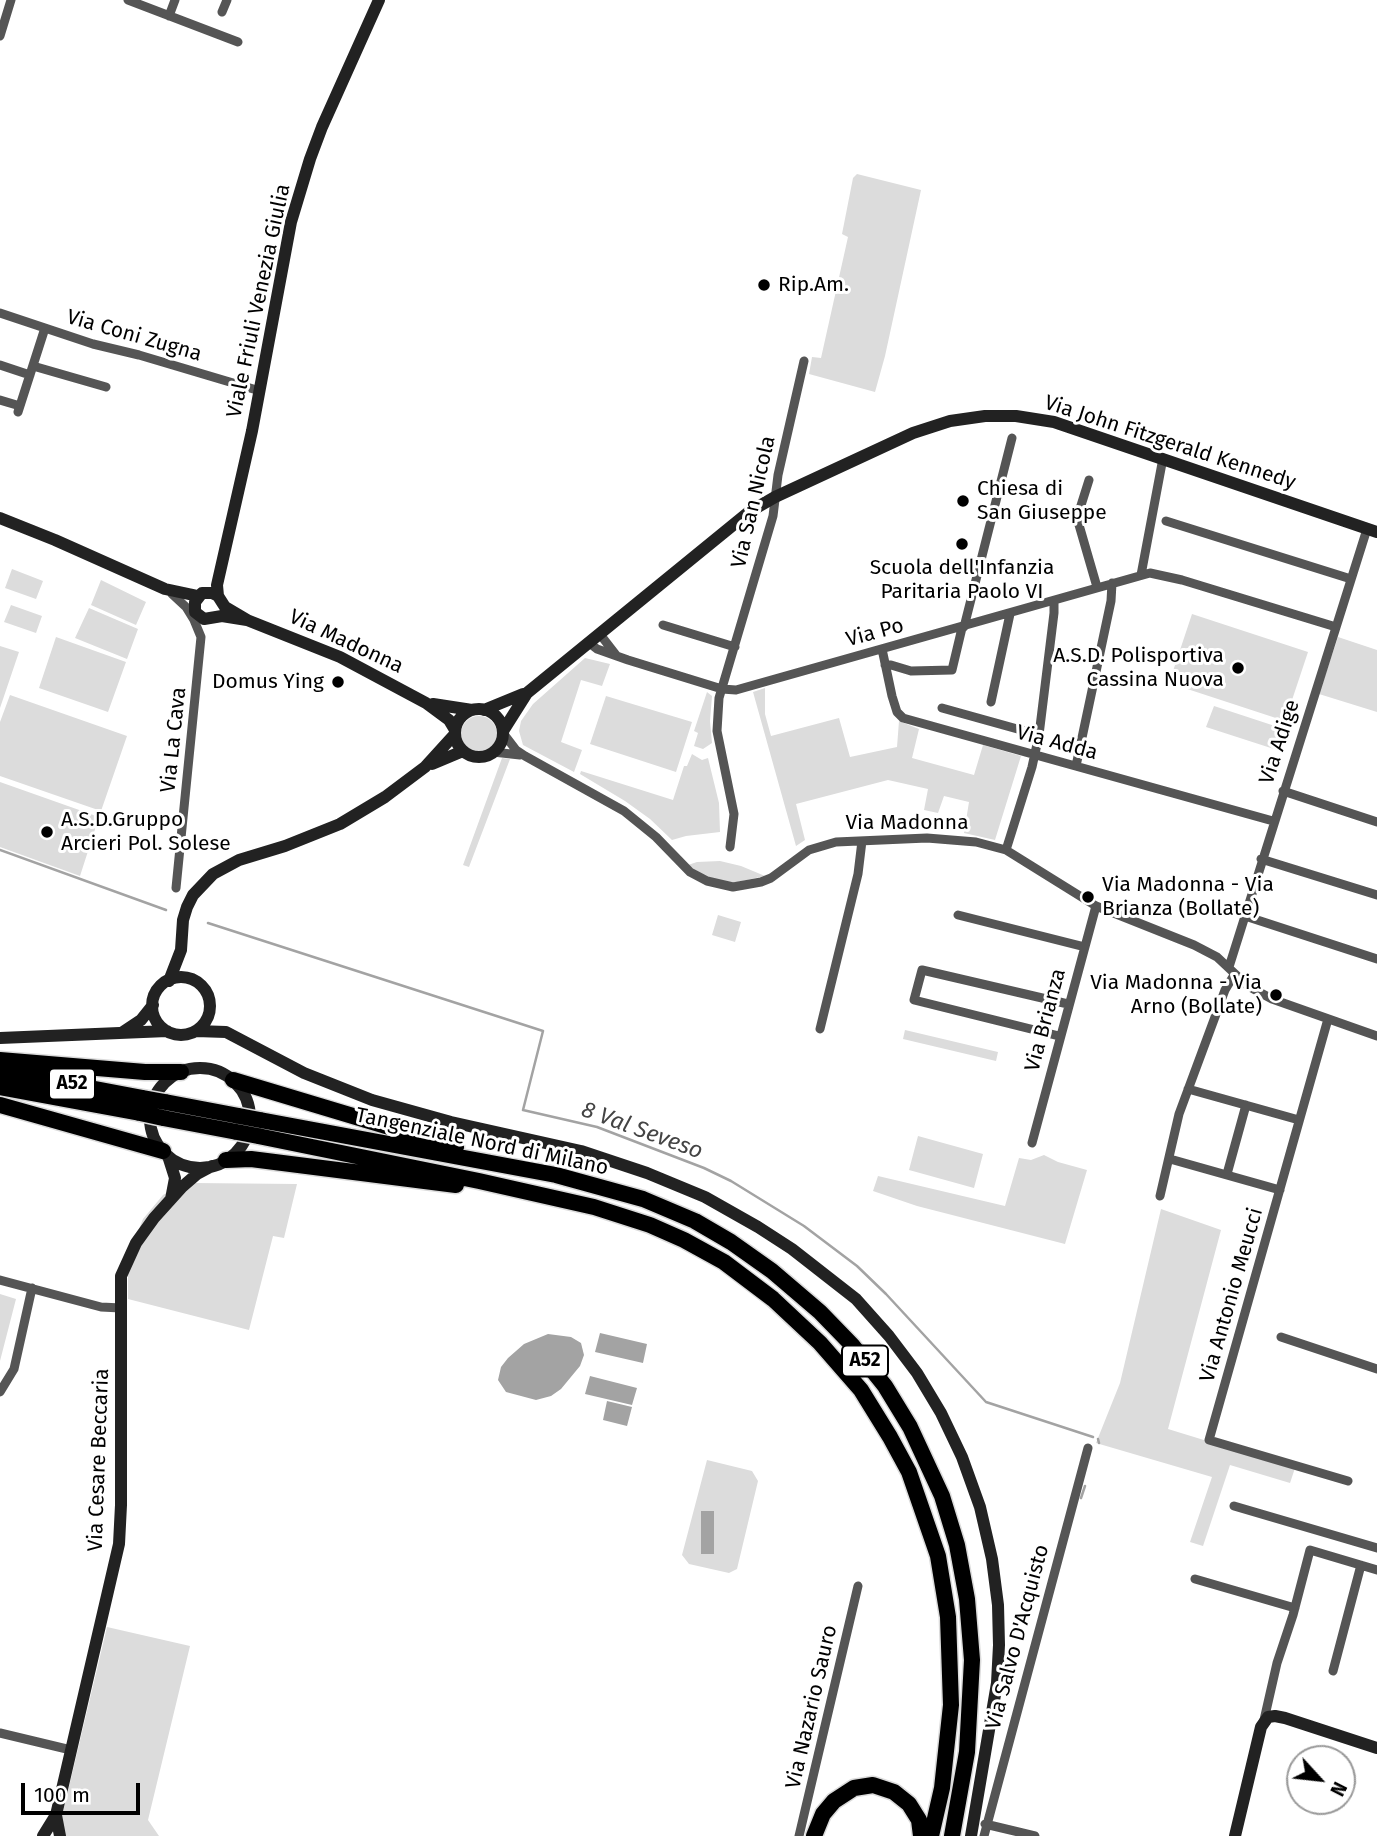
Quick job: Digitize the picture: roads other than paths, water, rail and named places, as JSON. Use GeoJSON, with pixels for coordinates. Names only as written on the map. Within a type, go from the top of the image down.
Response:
{"type":"FeatureCollection","features":[{"type":"Feature","properties":{"kind":"highway"},"geometry":{"type":"LineString","coordinates":[[0,1060],[145,1072],[181,1072]]}},
{"type":"Feature","properties":{"kind":"highway","name":"Tangenziale Nord di Milano"},"geometry":{"type":"LineString","coordinates":[[0,1071],[164,1110],[259,1128],[556,1175],[643,1199],[695,1221],[772,1271],[820,1312],[879,1378],[905,1418],[942,1496],[957,1545],[967,1599],[972,1660],[967,1752],[952,1836]]}},
{"type":"Feature","properties":{"kind":"highway"},"geometry":{"type":"LineString","coordinates":[[233,1080],[266,1092],[556,1175]]}},
{"type":"Feature","properties":{"kind":"highway","name":"Tangenziale Nord di Milano"},"geometry":{"type":"LineString","coordinates":[[0,1087],[142,1105]]}},
{"type":"Feature","properties":{"kind":"highway"},"geometry":{"type":"LineString","coordinates":[[0,1105],[166,1154]]}},
{"type":"Feature","properties":{"kind":"highway","name":"Tangenziale Nord di Milano"},"geometry":{"type":"LineString","coordinates":[[259,1128],[594,1207],[650,1225],[724,1262],[773,1299],[820,1343],[861,1390],[909,1472],[938,1556],[948,1617],[951,1658],[950,1723],[942,1788],[931,1836]]}},
{"type":"Feature","properties":{"kind":"highway"},"geometry":{"type":"LineString","coordinates":[[219,1163],[251,1159],[552,1198]]}},
{"type":"Feature","properties":{"kind":"highway"},"geometry":{"type":"LineString","coordinates":[[814,1836],[823,1814],[835,1801],[849,1791],[866,1785],[887,1788],[905,1800],[916,1815],[921,1836]]}},
{"type":"Feature","properties":{"kind":"street"},"geometry":{"type":"LineString","coordinates":[[0,36],[11,0]]}},
{"type":"Feature","properties":{"kind":"street"},"geometry":{"type":"LineString","coordinates":[[128,0],[237,42]]}},
{"type":"Feature","properties":{"kind":"street"},"geometry":{"type":"LineString","coordinates":[[169,16],[175,0]]}},
{"type":"Feature","properties":{"kind":"street"},"geometry":{"type":"LineString","coordinates":[[222,12],[226,0]]}},
{"type":"Feature","properties":{"kind":"street","name":"Viale Friuli Venezia Giulia"},"geometry":{"type":"LineString","coordinates":[[220,600],[217,590],[227,538],[260,391],[282,262],[300,190],[322,127],[379,0]]}},
{"type":"Feature","properties":{"kind":"street","name":"Via Coni Zugna"},"geometry":{"type":"LineString","coordinates":[[0,313],[93,344],[260,391]]}},
{"type":"Feature","properties":{"kind":"street"},"geometry":{"type":"LineString","coordinates":[[0,400],[19,409],[45,328]]}},
{"type":"Feature","properties":{"kind":"street","name":"Via San Nicola"},"geometry":{"type":"LineString","coordinates":[[730,846],[734,814],[717,731],[719,698],[773,516],[804,361]]}},
{"type":"Feature","properties":{"kind":"street"},"geometry":{"type":"LineString","coordinates":[[0,365],[106,387]]}},
{"type":"Feature","properties":{"kind":"street","name":"Via John Fitzgerald Kennedy"},"geometry":{"type":"LineString","coordinates":[[478,710],[506,703],[527,693],[749,512],[775,497],[913,433],[950,421],[985,416],[1016,416],[1054,422],[1372,531]]}},
{"type":"Feature","properties":{"kind":"street"},"geometry":{"type":"LineString","coordinates":[[885,665],[891,664],[911,671],[952,670],[1012,438]]}},
{"type":"Feature","properties":{"kind":"street"},"geometry":{"type":"LineString","coordinates":[[1163,458],[1141,575],[1164,575],[1336,627]]}},
{"type":"Feature","properties":{"kind":"street"},"geometry":{"type":"LineString","coordinates":[[1089,480],[1077,518],[1097,587]]}},
{"type":"Feature","properties":{"kind":"street"},"geometry":{"type":"LineString","coordinates":[[0,518],[168,591],[198,599],[212,593],[244,618]]}},
{"type":"Feature","properties":{"kind":"street"},"geometry":{"type":"LineString","coordinates":[[1166,521],[1351,579]]}},
{"type":"Feature","properties":{"kind":"street","name":"Via Adige"},"geometry":{"type":"LineString","coordinates":[[1160,1196],[1179,1114],[1225,990],[1253,881],[1351,579],[1372,531]]}},
{"type":"Feature","properties":{"kind":"street","name":"Viale Friuli Venezia Giulia"},"geometry":{"type":"LineString","coordinates":[[198,599],[210,584],[227,538]]}},
{"type":"Feature","properties":{"kind":"street"},"geometry":{"type":"LineString","coordinates":[[221,569],[223,590],[231,605],[244,618]]}},
{"type":"Feature","properties":{"kind":"street","name":"Via Po"},"geometry":{"type":"LineString","coordinates":[[588,642],[597,649],[618,656],[722,689],[736,690],[963,628],[1141,575]]}},
{"type":"Feature","properties":{"kind":"street"},"geometry":{"type":"LineString","coordinates":[[1076,766],[1111,601],[1112,583]]}},
{"type":"Feature","properties":{"kind":"street"},"geometry":{"type":"LineString","coordinates":[[168,591],[186,607],[201,637]]}},
{"type":"Feature","properties":{"kind":"street"},"geometry":{"type":"LineString","coordinates":[[198,599],[196,614],[209,618],[244,618]]}},
{"type":"Feature","properties":{"kind":"street"},"geometry":{"type":"LineString","coordinates":[[209,618],[221,611],[220,600]]}},
{"type":"Feature","properties":{"kind":"street"},"geometry":{"type":"LineString","coordinates":[[1006,850],[1035,756],[1054,601]]}},
{"type":"Feature","properties":{"kind":"street"},"geometry":{"type":"LineString","coordinates":[[991,702],[1010,614]]}},
{"type":"Feature","properties":{"kind":"street","name":"Via La Cava"},"geometry":{"type":"LineString","coordinates":[[176,888],[201,637],[209,618]]}},
{"type":"Feature","properties":{"kind":"street","name":"Via Madonna"},"geometry":{"type":"LineString","coordinates":[[244,618],[340,657],[426,703],[449,720],[455,732]]}},
{"type":"Feature","properties":{"kind":"street"},"geometry":{"type":"LineString","coordinates":[[663,625],[735,647]]}},
{"type":"Feature","properties":{"kind":"street"},"geometry":{"type":"LineString","coordinates":[[599,633],[618,656]]}},
{"type":"Feature","properties":{"kind":"street","name":"Via Adda"},"geometry":{"type":"LineString","coordinates":[[882,649],[892,696],[901,716],[1273,821]]}},
{"type":"Feature","properties":{"kind":"street","name":"Via John Fitzgerald Kennedy"},"geometry":{"type":"LineString","coordinates":[[503,732],[527,693]]}},
{"type":"Feature","properties":{"kind":"street","name":"Via Madonna"},"geometry":{"type":"LineString","coordinates":[[426,703],[478,710]]}},
{"type":"Feature","properties":{"kind":"street"},"geometry":{"type":"LineString","coordinates":[[942,708],[1039,735]]}},
{"type":"Feature","properties":{"kind":"street"},"geometry":{"type":"LineString","coordinates":[[169,981],[181,950],[183,920],[187,907],[193,895],[214,874],[239,860],[285,846],[340,824],[385,797],[425,767],[455,732],[459,720],[478,710],[498,718],[503,732],[494,752],[478,757],[463,751],[455,732]]}},
{"type":"Feature","properties":{"kind":"street","name":"Via Madonna"},"geometry":{"type":"LineString","coordinates":[[503,732],[516,750],[624,811],[656,837],[690,872],[714,884],[733,887],[751,885],[771,878],[808,850],[836,842],[954,839],[1006,850],[1096,906],[1194,945],[1222,960],[1248,986],[1272,999],[1377,1036]]}},
{"type":"Feature","properties":{"kind":"street"},"geometry":{"type":"LineString","coordinates":[[425,767],[463,751]]}},
{"type":"Feature","properties":{"kind":"street","name":"Via Madonna"},"geometry":{"type":"LineString","coordinates":[[494,752],[525,756]]}},
{"type":"Feature","properties":{"kind":"street"},"geometry":{"type":"LineString","coordinates":[[1283,791],[1377,822]]}},
{"type":"Feature","properties":{"kind":"street"},"geometry":{"type":"LineString","coordinates":[[820,1029],[858,874],[862,841]]}},
{"type":"Feature","properties":{"kind":"street"},"geometry":{"type":"LineString","coordinates":[[1261,859],[1377,895]]}},
{"type":"Feature","properties":{"kind":"street","name":"Via Brianza"},"geometry":{"type":"LineString","coordinates":[[1032,1143],[1096,906]]}},
{"type":"Feature","properties":{"kind":"street"},"geometry":{"type":"LineString","coordinates":[[958,915],[1084,947]]}},
{"type":"Feature","properties":{"kind":"street"},"geometry":{"type":"LineString","coordinates":[[1245,916],[1377,959]]}},
{"type":"Feature","properties":{"kind":"street"},"geometry":{"type":"LineString","coordinates":[[181,950],[193,980],[206,992],[210,1009],[226,1032]]}},
{"type":"Feature","properties":{"kind":"street"},"geometry":{"type":"LineString","coordinates":[[1059,1036],[914,1000],[922,970],[1069,1004]]}},
{"type":"Feature","properties":{"kind":"street"},"geometry":{"type":"LineString","coordinates":[[122,1032],[138,1023],[153,1005],[157,991],[169,981],[178,978],[193,980]]}},
{"type":"Feature","properties":{"kind":"street"},"geometry":{"type":"LineString","coordinates":[[153,1005],[156,1020],[167,1031]]}},
{"type":"Feature","properties":{"kind":"street"},"geometry":{"type":"LineString","coordinates":[[196,1031],[207,1019],[210,1009]]}},
{"type":"Feature","properties":{"kind":"street","name":"Via Antonio Meucci"},"geometry":{"type":"LineString","coordinates":[[1328,1019],[1209,1440],[1349,1481]]}},
{"type":"Feature","properties":{"kind":"street"},"geometry":{"type":"LineString","coordinates":[[0,1038],[122,1032],[167,1031],[182,1035],[196,1031],[226,1032],[304,1073],[372,1100],[603,1157],[679,1185],[758,1227],[792,1249],[856,1299],[917,1373],[941,1413],[962,1457],[975,1494],[992,1559],[998,1605],[997,1683],[971,1836]]}},
{"type":"Feature","properties":{"kind":"street"},"geometry":{"type":"LineString","coordinates":[[166,1154],[189,1166],[219,1163],[242,1145],[250,1125],[248,1103],[233,1080],[208,1069],[181,1072],[161,1088],[153,1103],[152,1129],[175,1178],[171,1199]]}},
{"type":"Feature","properties":{"kind":"street"},"geometry":{"type":"LineString","coordinates":[[1188,1089],[1299,1120]]}},
{"type":"Feature","properties":{"kind":"street"},"geometry":{"type":"LineString","coordinates":[[1227,1174],[1246,1105]]}},
{"type":"Feature","properties":{"kind":"street"},"geometry":{"type":"LineString","coordinates":[[1170,1159],[1280,1190]]}},
{"type":"Feature","properties":{"kind":"street","name":"Via Cesare Beccaria"},"geometry":{"type":"LineString","coordinates":[[56,1815],[119,1544],[121,1276],[127,1259],[144,1231],[171,1199],[197,1174],[219,1163]]}},
{"type":"Feature","properties":{"kind":"street"},"geometry":{"type":"LineString","coordinates":[[0,1280],[101,1307],[121,1308]]}},
{"type":"Feature","properties":{"kind":"street"},"geometry":{"type":"LineString","coordinates":[[0,1392],[14,1369],[32,1288]]}},
{"type":"Feature","properties":{"kind":"street"},"geometry":{"type":"LineString","coordinates":[[1281,1337],[1377,1369]]}},
{"type":"Feature","properties":{"kind":"street","name":"Via Salvo D'Acquisto"},"geometry":{"type":"LineString","coordinates":[[984,1836],[985,1824],[1088,1448]]}},
{"type":"Feature","properties":{"kind":"street"},"geometry":{"type":"LineString","coordinates":[[1234,1506],[1377,1548]]}},
{"type":"Feature","properties":{"kind":"street"},"geometry":{"type":"LineString","coordinates":[[1235,1836],[1264,1720],[1265,1706],[1311,1550],[1377,1570]]}},
{"type":"Feature","properties":{"kind":"street"},"geometry":{"type":"LineString","coordinates":[[1333,1671],[1361,1565]]}},
{"type":"Feature","properties":{"kind":"street"},"geometry":{"type":"LineString","coordinates":[[1195,1579],[1296,1608]]}},
{"type":"Feature","properties":{"kind":"street","name":"Via Nazario Sauro"},"geometry":{"type":"LineString","coordinates":[[799,1836],[858,1586]]}},
{"type":"Feature","properties":{"kind":"street"},"geometry":{"type":"LineString","coordinates":[[1264,1720],[1279,1716],[1377,1748]]}},
{"type":"Feature","properties":{"kind":"street"},"geometry":{"type":"LineString","coordinates":[[0,1733],[71,1750]]}},
{"type":"Feature","properties":{"kind":"street"},"geometry":{"type":"LineString","coordinates":[[43,1836],[56,1815]]}},
{"type":"Feature","properties":{"kind":"street"},"geometry":{"type":"LineString","coordinates":[[56,1815],[60,1836]]}},
{"type":"Feature","properties":{"kind":"street"},"geometry":{"type":"LineString","coordinates":[[985,1824],[1035,1836]]}},
{"type":"Feature","properties":{"kind":"waterway","name":"8 Val Seveso"},"geometry":{"type":"LineString","coordinates":[[0,850],[166,910]]}},
{"type":"Feature","properties":{"kind":"waterway","name":"8 Val Seveso"},"geometry":{"type":"LineString","coordinates":[[208,923],[543,1031],[523,1110],[597,1127],[731,1181],[804,1226],[857,1266],[986,1402],[1093,1437]]}},
{"type":"Feature","properties":{"kind":"waterway","name":"8 Val Seveso"},"geometry":{"type":"LineString","coordinates":[[1098,1439],[1099,1443]]}},
{"type":"Feature","properties":{"kind":"waterway","name":"8 Val Seveso"},"geometry":{"type":"LineString","coordinates":[[1081,1498],[1085,1486]]}},
{"type":"Feature","properties":{"kind":"place","name":"Rip.Am."},"geometry":{"type":"Point","coordinates":[764,285]}},
{"type":"Feature","properties":{"kind":"place","name":"Chiesa di San Giuseppe"},"geometry":{"type":"Point","coordinates":[963,501]}},
{"type":"Feature","properties":{"kind":"place","name":"Scuola dell'Infanzia Paritaria Paolo VI"},"geometry":{"type":"Point","coordinates":[962,544]}},
{"type":"Feature","properties":{"kind":"place","name":"A.S.D. Polisportiva Cassina Nuova"},"geometry":{"type":"Point","coordinates":[1238,668]}},
{"type":"Feature","properties":{"kind":"place","name":"Domus Ying"},"geometry":{"type":"Point","coordinates":[338,682]}},
{"type":"Feature","properties":{"kind":"place","name":"A.S.D.Gruppo Arcieri Pol. Solese"},"geometry":{"type":"Point","coordinates":[47,832]}},
{"type":"Feature","properties":{"kind":"place","name":"Via Madonna - Via Brianza (Bollate)"},"geometry":{"type":"Point","coordinates":[1088,897]}},
{"type":"Feature","properties":{"kind":"place","name":"Via Madonna - Via Arno (Bollate)"},"geometry":{"type":"Point","coordinates":[1276,995]}}]}
